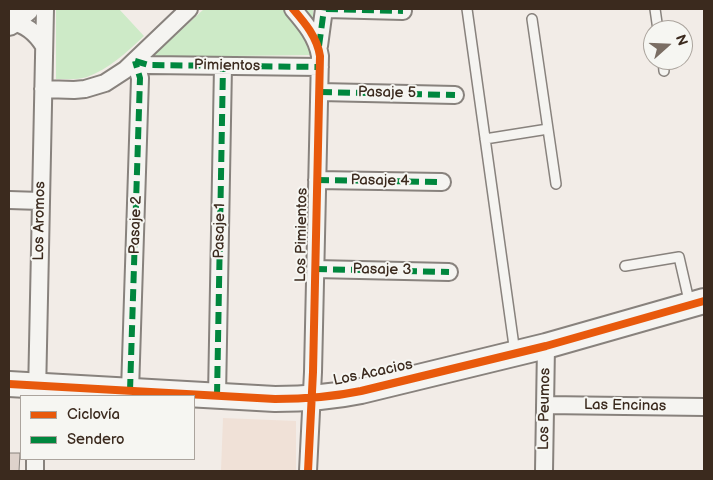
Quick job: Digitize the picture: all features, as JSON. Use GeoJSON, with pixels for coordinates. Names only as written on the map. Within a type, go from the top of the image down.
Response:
{"type":"FeatureCollection","features":[{"type":"Feature","properties":{"kind":"street","name":"Los Aromos"},"geometry":{"type":"LineString","coordinates":[[37,391],[45,9]]}},
{"type":"Feature","properties":{"kind":"street"},"geometry":{"type":"LineString","coordinates":[[43,89],[74,90],[105,83],[136,61],[190,9]]}},
{"type":"Feature","properties":{"kind":"street","name":"Los Pimientos"},"geometry":{"type":"LineString","coordinates":[[293,9],[308,27],[319,46]]}},
{"type":"Feature","properties":{"kind":"street"},"geometry":{"type":"LineString","coordinates":[[325,9],[403,11]]}},
{"type":"Feature","properties":{"kind":"street","name":"Los Pimientos"},"geometry":{"type":"LineString","coordinates":[[308,471],[313,377],[320,92],[319,46],[325,9]]}},
{"type":"Feature","properties":{"kind":"street"},"geometry":{"type":"LineString","coordinates":[[15,18],[34,33],[44,46]]}},
{"type":"Feature","properties":{"kind":"street","name":"Pimientos"},"geometry":{"type":"LineString","coordinates":[[136,61],[149,65],[320,67]]}},
{"type":"Feature","properties":{"kind":"street","name":"Pasaje 2"},"geometry":{"type":"LineString","coordinates":[[130,391],[140,78],[136,61]]}},
{"type":"Feature","properties":{"kind":"street","name":"Pasaje 1"},"geometry":{"type":"LineString","coordinates":[[217,396],[223,66]]}},
{"type":"Feature","properties":{"kind":"street","name":"Pasaje 5"},"geometry":{"type":"LineString","coordinates":[[320,92],[455,95]]}},
{"type":"Feature","properties":{"kind":"street","name":"Pasaje 4"},"geometry":{"type":"LineString","coordinates":[[317,180],[442,182]]}},
{"type":"Feature","properties":{"kind":"street"},"geometry":{"type":"LineString","coordinates":[[9,200],[40,201]]}},
{"type":"Feature","properties":{"kind":"street","name":"Pasaje 3"},"geometry":{"type":"LineString","coordinates":[[315,269],[449,272]]}},
{"type":"Feature","properties":{"kind":"street","name":"Los Acacios"},"geometry":{"type":"LineString","coordinates":[[9,384],[37,391],[130,391],[275,399],[337,396],[546,346],[697,303]]}},
{"type":"Feature","properties":{"kind":"street","name":"Los Peumos"},"geometry":{"type":"LineString","coordinates":[[544,471],[546,346]]}},
{"type":"Feature","properties":{"kind":"street","name":"Las Encinas"},"geometry":{"type":"LineString","coordinates":[[545,406],[704,407]]}},
{"type":"Feature","properties":{"kind":"lane"},"geometry":{"type":"LineString","coordinates":[[467,9],[515,354]]}},
{"type":"Feature","properties":{"kind":"lane"},"geometry":{"type":"LineString","coordinates":[[532,19],[556,184]]}},
{"type":"Feature","properties":{"kind":"lane"},"geometry":{"type":"LineString","coordinates":[[485,139],[548,129]]}},
{"type":"Feature","properties":{"kind":"lane"},"geometry":{"type":"LineString","coordinates":[[625,266],[679,257],[697,303]]}},
{"type":"Feature","properties":{"kind":"shaded area"},"geometry":{"type":"Polygon","coordinates":[[[223,418],[296,421],[296,471],[221,471],[223,418]]]}},
{"type":"Feature","properties":{"kind":"green space"},"geometry":{"type":"Polygon","coordinates":[[[56,9],[119,9],[144,36],[117,60],[95,74],[80,79],[56,79],[56,9]]]}},
{"type":"Feature","properties":{"kind":"green space"},"geometry":{"type":"Polygon","coordinates":[[[204,9],[313,9],[313,55],[152,57],[204,9]]]}},
{"type":"Feature","properties":{"kind":"building"},"geometry":{"type":"Polygon","coordinates":[[[9,453],[20,453],[19,471],[9,471],[9,453]]]}},
{"type":"Feature","properties":{"kind":"marked path"},"geometry":{"type":"LineString","coordinates":[[319,46],[324,9]]}},
{"type":"Feature","properties":{"kind":"marked path"},"geometry":{"type":"LineString","coordinates":[[326,9],[403,11]]}},
{"type":"Feature","properties":{"kind":"marked path"},"geometry":{"type":"LineString","coordinates":[[135,61],[149,65],[320,67]]}},
{"type":"Feature","properties":{"kind":"marked path"},"geometry":{"type":"LineString","coordinates":[[130,391],[140,78],[135,61]]}},
{"type":"Feature","properties":{"kind":"marked path"},"geometry":{"type":"LineString","coordinates":[[217,396],[223,66]]}},
{"type":"Feature","properties":{"kind":"marked path"},"geometry":{"type":"LineString","coordinates":[[320,92],[455,95]]}},
{"type":"Feature","properties":{"kind":"marked path"},"geometry":{"type":"LineString","coordinates":[[317,180],[442,182]]}},
{"type":"Feature","properties":{"kind":"marked path"},"geometry":{"type":"LineString","coordinates":[[315,269],[449,272]]}},
{"type":"Feature","properties":{"kind":"cycle path"},"geometry":{"type":"LineString","coordinates":[[293,9],[313,36],[320,56],[313,372],[308,471]]}},
{"type":"Feature","properties":{"kind":"cycle path"},"geometry":{"type":"LineString","coordinates":[[9,384],[275,399],[329,396],[361,391],[546,346],[704,301]]}}]}
